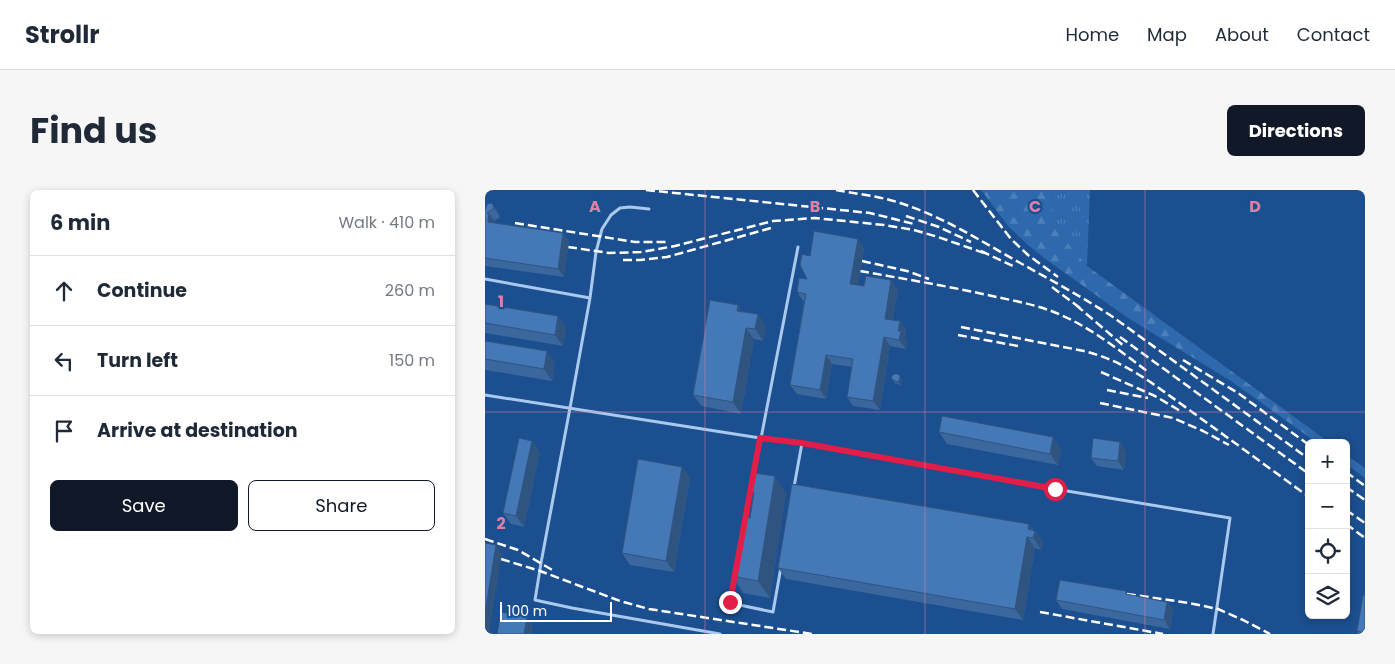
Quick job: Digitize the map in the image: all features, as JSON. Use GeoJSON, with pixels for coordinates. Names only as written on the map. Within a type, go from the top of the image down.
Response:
{"type":"FeatureCollection","features":[{"type":"Feature","properties":{"kind":"lane"},"geometry":{"type":"LineString","coordinates":[[649,209],[624,207],[613,213],[602,229],[596,252],[590,298],[535,600],[720,634]]}},
{"type":"Feature","properties":{"kind":"lane"},"geometry":{"type":"LineString","coordinates":[[744,525],[798,247]]}},
{"type":"Feature","properties":{"kind":"lane"},"geometry":{"type":"LineString","coordinates":[[485,279],[590,298]]}},
{"type":"Feature","properties":{"kind":"lane"},"geometry":{"type":"LineString","coordinates":[[485,395],[802,443],[1055,489],[1230,518],[1213,634]]}},
{"type":"Feature","properties":{"kind":"lane"},"geometry":{"type":"LineString","coordinates":[[794,490],[802,443]]}},
{"type":"Feature","properties":{"kind":"lane"},"geometry":{"type":"LineString","coordinates":[[742,535],[730,602],[773,612],[781,565]]}},
{"type":"Feature","properties":{"kind":"green space"},"geometry":{"type":"Polygon","coordinates":[[[981,190],[1051,190],[1053,226],[1087,266],[1325,439],[1311,439],[1231,381],[1128,318],[1044,258],[1009,227],[981,190]]]}},
{"type":"Feature","properties":{"kind":"green space"},"geometry":{"type":"Polygon","coordinates":[[[1051,190],[1090,190],[1087,266],[1052,226],[1051,190]]]}},
{"type":"Feature","properties":{"kind":"green space"},"geometry":{"type":"Polygon","coordinates":[[[1350,458],[1365,468],[1365,478],[1350,467],[1350,458]]]}},
{"type":"Feature","properties":{"kind":"building"},"geometry":{"type":"Polygon","coordinates":[[[492,203],[494,208],[487,213],[489,213],[488,222],[563,233],[558,269],[485,258],[485,211],[487,204],[492,203]]]}},
{"type":"Feature","properties":{"kind":"building"},"geometry":{"type":"Polygon","coordinates":[[[814,231],[858,239],[850,284],[864,286],[866,276],[891,280],[885,319],[900,321],[898,331],[901,331],[899,340],[884,337],[873,401],[847,397],[853,359],[826,355],[820,390],[790,385],[806,294],[797,292],[799,278],[807,279],[800,265],[802,254],[810,256],[814,231]]]}},
{"type":"Feature","properties":{"kind":"building"},"geometry":{"type":"Polygon","coordinates":[[[710,300],[738,305],[737,311],[758,314],[755,329],[746,328],[733,402],[693,395],[710,300]]]}},
{"type":"Feature","properties":{"kind":"building"},"geometry":{"type":"Polygon","coordinates":[[[485,304],[558,316],[555,335],[485,323],[485,304]]]}},
{"type":"Feature","properties":{"kind":"building"},"geometry":{"type":"Polygon","coordinates":[[[485,341],[547,351],[544,369],[485,359],[485,341]]]}},
{"type":"Feature","properties":{"kind":"building"},"geometry":{"type":"Polygon","coordinates":[[[894,374],[900,376],[898,382],[891,377],[894,374]]]}},
{"type":"Feature","properties":{"kind":"building"},"geometry":{"type":"Polygon","coordinates":[[[942,416],[1053,437],[1050,454],[939,432],[942,416]]]}},
{"type":"Feature","properties":{"kind":"building"},"geometry":{"type":"Polygon","coordinates":[[[519,438],[532,441],[516,516],[503,513],[519,438]]]}},
{"type":"Feature","properties":{"kind":"building"},"geometry":{"type":"Polygon","coordinates":[[[1093,438],[1120,442],[1118,461],[1091,458],[1093,438]]]}},
{"type":"Feature","properties":{"kind":"building"},"geometry":{"type":"Polygon","coordinates":[[[638,459],[682,467],[666,561],[622,553],[638,459]]]}},
{"type":"Feature","properties":{"kind":"building"},"geometry":{"type":"Polygon","coordinates":[[[754,473],[775,476],[758,581],[732,576],[733,569],[737,570],[745,517],[750,518],[754,492],[751,492],[754,473]]]}},
{"type":"Feature","properties":{"kind":"building"},"geometry":{"type":"Polygon","coordinates":[[[792,484],[1029,524],[1028,529],[1035,531],[1033,538],[1027,537],[1015,609],[778,568],[792,484]]]}},
{"type":"Feature","properties":{"kind":"building"},"geometry":{"type":"Polygon","coordinates":[[[485,543],[496,545],[485,613],[485,543]]]}},
{"type":"Feature","properties":{"kind":"building"},"geometry":{"type":"Polygon","coordinates":[[[1060,580],[1126,591],[1126,594],[1167,602],[1164,620],[1056,600],[1060,580]]]}},
{"type":"Feature","properties":{"kind":"building"},"geometry":{"type":"Polygon","coordinates":[[[1363,595],[1365,595],[1365,633],[1357,631],[1363,595]]]}},
{"type":"Feature","properties":{"kind":"building"},"geometry":{"type":"Polygon","coordinates":[[[501,612],[527,617],[524,634],[497,634],[501,612]]]}},
{"type":"Feature","properties":{"kind":"railway"},"geometry":{"type":"LineString","coordinates":[[646,190],[870,213],[914,224]]}},
{"type":"Feature","properties":{"kind":"railway"},"geometry":{"type":"LineString","coordinates":[[836,190],[892,201],[930,214],[972,235],[1064,287],[1113,317],[1305,456]]}},
{"type":"Feature","properties":{"kind":"railway"},"geometry":{"type":"LineString","coordinates":[[973,190],[1011,239],[1028,255],[1058,277]]}},
{"type":"Feature","properties":{"kind":"railway"},"geometry":{"type":"LineString","coordinates":[[906,216],[939,227],[971,242]]}},
{"type":"Feature","properties":{"kind":"railway"},"geometry":{"type":"LineString","coordinates":[[568,247],[609,253],[641,252],[675,246],[773,221],[815,218],[914,230],[987,254]]}},
{"type":"Feature","properties":{"kind":"railway"},"geometry":{"type":"LineString","coordinates":[[515,223],[635,242],[667,242]]}},
{"type":"Feature","properties":{"kind":"railway"},"geometry":{"type":"LineString","coordinates":[[623,260],[667,257],[771,228]]}},
{"type":"Feature","properties":{"kind":"railway"},"geometry":{"type":"LineString","coordinates":[[981,251],[1013,266]]}},
{"type":"Feature","properties":{"kind":"railway"},"geometry":{"type":"LineString","coordinates":[[862,261],[907,271],[929,279]]}},
{"type":"Feature","properties":{"kind":"railway"},"geometry":{"type":"LineString","coordinates":[[860,271],[959,289],[1044,309],[1061,315],[1084,327],[1147,371]]}},
{"type":"Feature","properties":{"kind":"railway"},"geometry":{"type":"LineString","coordinates":[[1052,287],[1080,308]]}},
{"type":"Feature","properties":{"kind":"railway"},"geometry":{"type":"LineString","coordinates":[[1076,305],[1125,347]]}},
{"type":"Feature","properties":{"kind":"railway"},"geometry":{"type":"LineString","coordinates":[[961,327],[1084,351],[1113,361],[1151,383],[1305,494]]}},
{"type":"Feature","properties":{"kind":"railway"},"geometry":{"type":"LineString","coordinates":[[958,335],[1018,346]]}},
{"type":"Feature","properties":{"kind":"railway"},"geometry":{"type":"LineString","coordinates":[[1120,337],[1305,471]]}},
{"type":"Feature","properties":{"kind":"railway"},"geometry":{"type":"LineString","coordinates":[[1183,360],[1238,393],[1305,442]]}},
{"type":"Feature","properties":{"kind":"railway"},"geometry":{"type":"LineString","coordinates":[[1101,372],[1155,396],[1182,412]]}},
{"type":"Feature","properties":{"kind":"railway"},"geometry":{"type":"LineString","coordinates":[[1107,390],[1148,398]]}},
{"type":"Feature","properties":{"kind":"railway"},"geometry":{"type":"LineString","coordinates":[[1100,403],[1173,418],[1229,445]]}},
{"type":"Feature","properties":{"kind":"railway"},"geometry":{"type":"LineString","coordinates":[[1350,475],[1365,486]]}},
{"type":"Feature","properties":{"kind":"railway"},"geometry":{"type":"LineString","coordinates":[[1350,490],[1365,500]]}},
{"type":"Feature","properties":{"kind":"railway"},"geometry":{"type":"LineString","coordinates":[[1350,513],[1365,523]]}},
{"type":"Feature","properties":{"kind":"railway"},"geometry":{"type":"LineString","coordinates":[[1350,527],[1365,538]]}},
{"type":"Feature","properties":{"kind":"railway"},"geometry":{"type":"LineString","coordinates":[[485,539],[518,550],[554,571]]}},
{"type":"Feature","properties":{"kind":"railway"},"geometry":{"type":"LineString","coordinates":[[501,559],[540,571],[620,601],[649,609],[812,634]]}},
{"type":"Feature","properties":{"kind":"railway"},"geometry":{"type":"LineString","coordinates":[[1114,592],[1218,609],[1270,634]]}},
{"type":"Feature","properties":{"kind":"railway"},"geometry":{"type":"LineString","coordinates":[[1040,612],[1163,634]]}},
{"type":"Feature","properties":{"kind":"route"},"geometry":{"type":"LineString","coordinates":[[730,602],[760,438],[802,443],[1055,489]]}}]}
